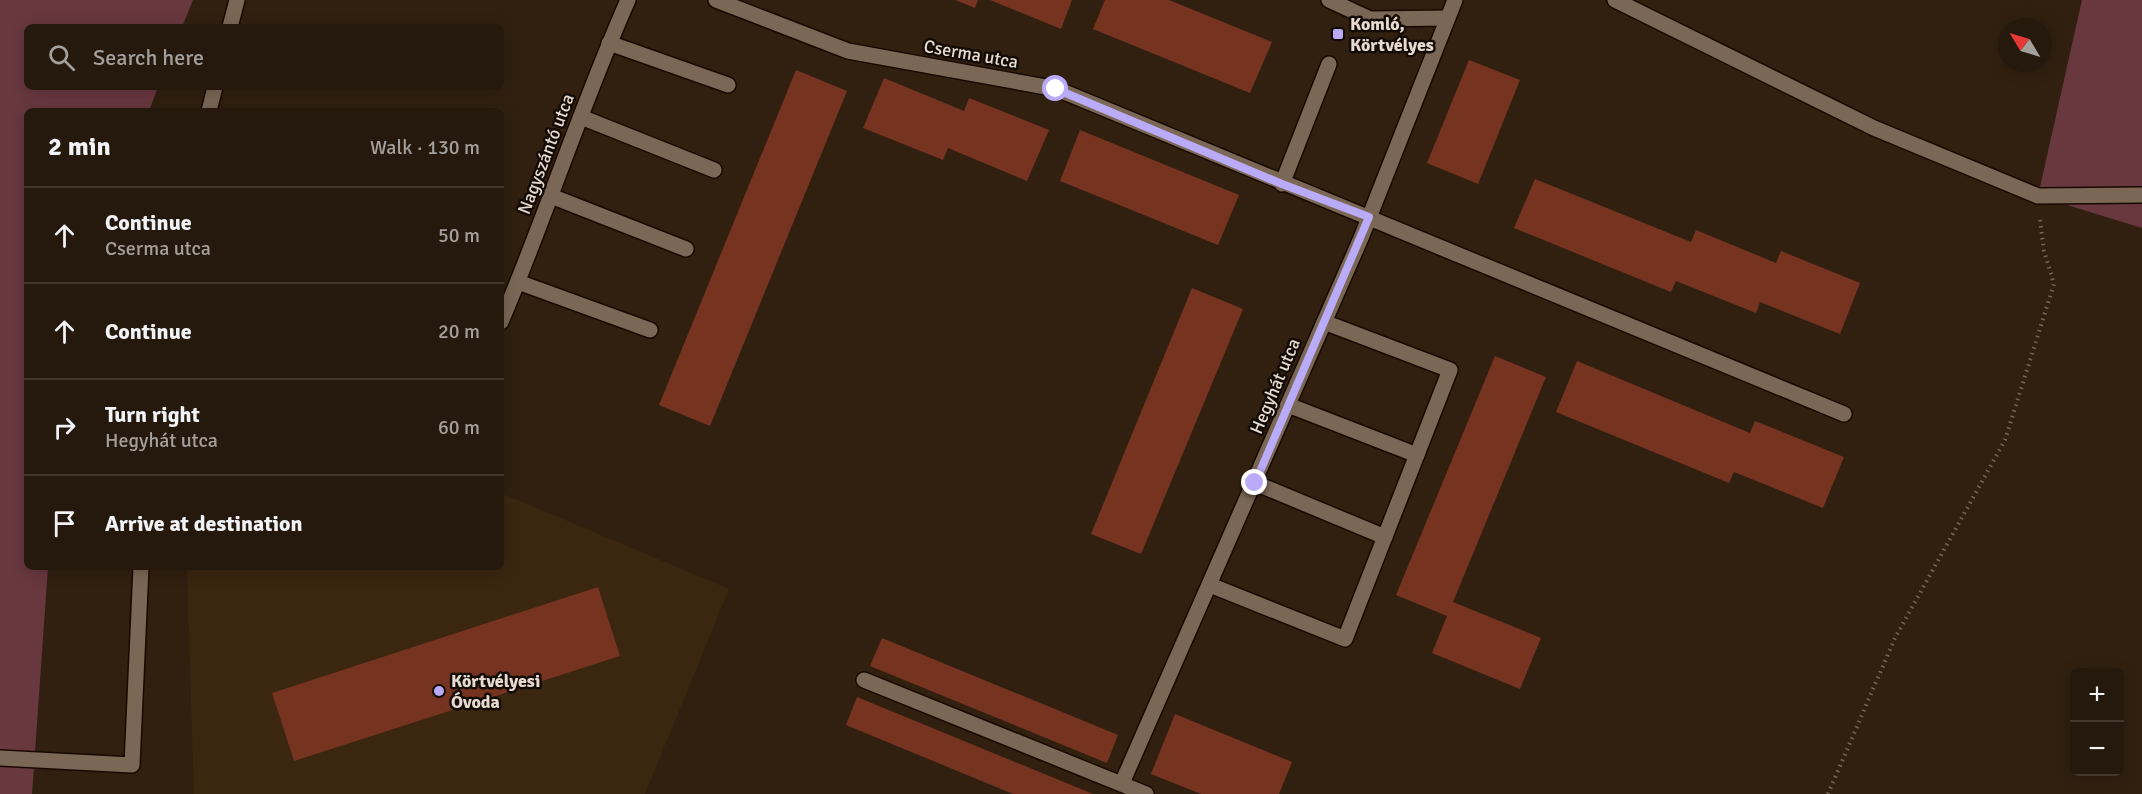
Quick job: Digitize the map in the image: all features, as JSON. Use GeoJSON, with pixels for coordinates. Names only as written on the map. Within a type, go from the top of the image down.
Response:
{"type":"FeatureCollection","features":[{"type":"Feature","properties":{"kind":"street"},"geometry":{"type":"LineString","coordinates":[[231,24],[237,0]]}},
{"type":"Feature","properties":{"kind":"street","name":"Nagyszántó utca"},"geometry":{"type":"LineString","coordinates":[[504,315],[609,43],[628,0]]}},
{"type":"Feature","properties":{"kind":"street","name":"Cserma utca"},"geometry":{"type":"LineString","coordinates":[[716,0],[848,51],[1056,89],[1844,414]]}},
{"type":"Feature","properties":{"kind":"street"},"geometry":{"type":"LineString","coordinates":[[1329,0],[1370,19],[1447,18]]}},
{"type":"Feature","properties":{"kind":"street","name":"Hegyhát utca"},"geometry":{"type":"LineString","coordinates":[[1122,783],[1255,483],[1369,217],[1455,0]]}},
{"type":"Feature","properties":{"kind":"street"},"geometry":{"type":"LineString","coordinates":[[1615,0],[1874,128],[2038,196],[2142,195]]}},
{"type":"Feature","properties":{"kind":"street"},"geometry":{"type":"LineString","coordinates":[[609,43],[728,85]]}},
{"type":"Feature","properties":{"kind":"street"},"geometry":{"type":"LineString","coordinates":[[1282,184],[1329,64]]}},
{"type":"Feature","properties":{"kind":"street"},"geometry":{"type":"LineString","coordinates":[[210,108],[214,90]]}},
{"type":"Feature","properties":{"kind":"street"},"geometry":{"type":"LineString","coordinates":[[581,117],[714,170]]}},
{"type":"Feature","properties":{"kind":"street"},"geometry":{"type":"LineString","coordinates":[[551,196],[686,249]]}},
{"type":"Feature","properties":{"kind":"street"},"geometry":{"type":"LineString","coordinates":[[518,282],[650,330]]}},
{"type":"Feature","properties":{"kind":"street"},"geometry":{"type":"LineString","coordinates":[[1210,585],[1345,639],[1450,370],[1324,322]]}},
{"type":"Feature","properties":{"kind":"street"},"geometry":{"type":"LineString","coordinates":[[1288,405],[1417,455]]}},
{"type":"Feature","properties":{"kind":"street"},"geometry":{"type":"LineString","coordinates":[[1255,483],[1385,537]]}},
{"type":"Feature","properties":{"kind":"street"},"geometry":{"type":"LineString","coordinates":[[0,758],[132,765],[141,570]]}},
{"type":"Feature","properties":{"kind":"street"},"geometry":{"type":"LineString","coordinates":[[864,680],[1146,794]]}},
{"type":"Feature","properties":{"kind":"path"},"geometry":{"type":"LineString","coordinates":[[1828,794],[1895,638],[2005,440],[2054,284],[2044,251],[2038,196]]}},
{"type":"Feature","properties":{"kind":"shaded area"},"geometry":{"type":"Polygon","coordinates":[[[0,0],[193,0],[183,24],[24,24],[24,90],[157,90],[150,108],[24,108],[24,570],[48,570],[32,794],[0,794],[0,0]]]}},
{"type":"Feature","properties":{"kind":"shaded area"},"geometry":{"type":"Polygon","coordinates":[[[2082,0],[2142,0],[2142,228],[2038,196],[2082,0]]]}},
{"type":"Feature","properties":{"kind":"shaded area","name":"Körtvélyesi Óvoda"},"geometry":{"type":"Polygon","coordinates":[[[504,494],[729,589],[645,794],[194,794],[187,570],[504,570],[504,494]]]}},
{"type":"Feature","properties":{"kind":"building"},"geometry":{"type":"Polygon","coordinates":[[[955,0],[978,0],[975,8],[955,0]]]}},
{"type":"Feature","properties":{"kind":"building"},"geometry":{"type":"Polygon","coordinates":[[[990,0],[1072,0],[1061,29],[990,0]]]}},
{"type":"Feature","properties":{"kind":"building"},"geometry":{"type":"Polygon","coordinates":[[[1105,0],[1169,0],[1272,42],[1250,93],[1093,29],[1105,0]]]}},
{"type":"Feature","properties":{"kind":"building"},"geometry":{"type":"Polygon","coordinates":[[[1469,60],[1520,80],[1478,184],[1427,163],[1469,60]]]}},
{"type":"Feature","properties":{"kind":"building"},"geometry":{"type":"Polygon","coordinates":[[[796,70],[847,91],[710,426],[659,405],[796,70]]]}},
{"type":"Feature","properties":{"kind":"building"},"geometry":{"type":"Polygon","coordinates":[[[884,78],[964,111],[969,98],[1049,130],[1027,181],[948,148],[943,160],[863,128],[884,78]]]}},
{"type":"Feature","properties":{"kind":"building"},"geometry":{"type":"Polygon","coordinates":[[[1080,130],[1239,195],[1218,245],[1060,181],[1080,130]]]}},
{"type":"Feature","properties":{"kind":"building"},"geometry":{"type":"Polygon","coordinates":[[[1535,179],[1691,242],[1696,230],[1776,263],[1781,251],[1860,283],[1840,334],[1760,302],[1756,313],[1676,281],[1671,292],[1514,228],[1535,179]]]}},
{"type":"Feature","properties":{"kind":"building"},"geometry":{"type":"Polygon","coordinates":[[[1192,288],[1243,309],[1141,554],[1091,534],[1192,288]]]}},
{"type":"Feature","properties":{"kind":"building"},"geometry":{"type":"Polygon","coordinates":[[[1495,356],[1546,377],[1453,602],[1541,638],[1520,689],[1432,653],[1447,616],[1396,595],[1495,356]]]}},
{"type":"Feature","properties":{"kind":"building"},"geometry":{"type":"Polygon","coordinates":[[[1577,361],[1750,433],[1755,421],[1844,457],[1823,508],[1734,472],[1729,483],[1556,412],[1577,361]]]}},
{"type":"Feature","properties":{"kind":"building"},"geometry":{"type":"Polygon","coordinates":[[[598,587],[620,656],[294,761],[272,693],[598,587]]]}},
{"type":"Feature","properties":{"kind":"building"},"geometry":{"type":"Polygon","coordinates":[[[882,638],[1118,735],[1107,763],[870,666],[882,638]]]}},
{"type":"Feature","properties":{"kind":"building"},"geometry":{"type":"Polygon","coordinates":[[[857,697],[1093,794],[1013,794],[846,725],[857,697]]]}},
{"type":"Feature","properties":{"kind":"building"},"geometry":{"type":"Polygon","coordinates":[[[1175,714],[1292,762],[1279,794],[1201,794],[1151,774],[1175,714]]]}},
{"type":"Feature","properties":{"kind":"place","name":"Komló, Körtvélyes"},"geometry":{"type":"Point","coordinates":[1338,34]}},
{"type":"Feature","properties":{"kind":"place","name":"Körtvélyesi Óvoda"},"geometry":{"type":"Point","coordinates":[439,691]}},
{"type":"Feature","properties":{"kind":"route"},"geometry":{"type":"LineString","coordinates":[[1056,89],[1282,184],[1369,217],[1255,483]]}}]}
